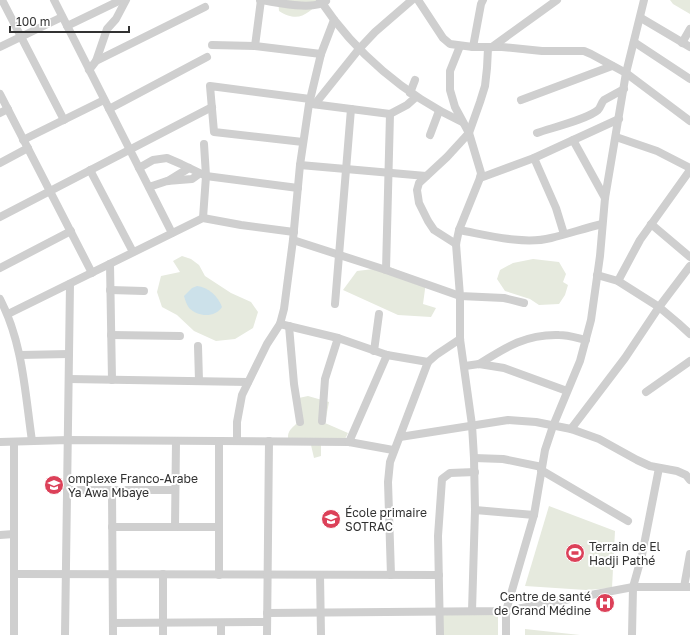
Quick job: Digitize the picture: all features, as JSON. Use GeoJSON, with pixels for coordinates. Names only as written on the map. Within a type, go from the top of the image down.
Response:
{"type":"FeatureCollection","features":[{"type":"Feature","properties":{"kind":"street"},"geometry":{"type":"LineString","coordinates":[[2,0],[64,120]]}},
{"type":"Feature","properties":{"kind":"street"},"geometry":{"type":"LineString","coordinates":[[54,0],[172,233]]}},
{"type":"Feature","properties":{"kind":"street"},"geometry":{"type":"LineString","coordinates":[[67,26],[121,0]]}},
{"type":"Feature","properties":{"kind":"street"},"geometry":{"type":"LineString","coordinates":[[89,70],[96,61],[107,29],[116,19],[126,0]]}},
{"type":"Feature","properties":{"kind":"street"},"geometry":{"type":"LineString","coordinates":[[255,46],[261,0],[309,6],[323,1],[334,20],[359,49],[388,75],[413,95],[439,111],[462,122]]}},
{"type":"Feature","properties":{"kind":"street"},"geometry":{"type":"LineString","coordinates":[[312,102],[375,32],[412,0]]}},
{"type":"Feature","properties":{"kind":"street"},"geometry":{"type":"LineString","coordinates":[[418,0],[443,38],[450,44],[473,47],[584,52],[626,74],[690,121]]}},
{"type":"Feature","properties":{"kind":"street"},"geometry":{"type":"LineString","coordinates":[[473,47],[480,4],[483,0]]}},
{"type":"Feature","properties":{"kind":"street"},"geometry":{"type":"LineString","coordinates":[[456,244],[434,230],[428,221],[419,204],[417,196],[419,183],[447,157],[468,133],[480,102],[490,47],[557,0]]}},
{"type":"Feature","properties":{"kind":"street"},"geometry":{"type":"LineString","coordinates":[[506,635],[506,611],[534,515],[545,450],[553,426],[580,361],[586,340],[597,275],[605,198],[618,119],[626,74],[641,18],[644,0]]}},
{"type":"Feature","properties":{"kind":"street"},"geometry":{"type":"LineString","coordinates":[[96,61],[204,8]]}},
{"type":"Feature","properties":{"kind":"street"},"geometry":{"type":"LineString","coordinates":[[0,47],[62,17]]}},
{"type":"Feature","properties":{"kind":"street"},"geometry":{"type":"LineString","coordinates":[[641,18],[690,47]]}},
{"type":"Feature","properties":{"kind":"street"},"geometry":{"type":"LineString","coordinates":[[237,441],[242,395],[267,344],[280,324],[288,290],[303,142],[321,54],[334,20]]}},
{"type":"Feature","properties":{"kind":"street"},"geometry":{"type":"LineString","coordinates":[[682,42],[690,29]]}},
{"type":"Feature","properties":{"kind":"street"},"geometry":{"type":"LineString","coordinates":[[634,42],[690,79]]}},
{"type":"Feature","properties":{"kind":"street"},"geometry":{"type":"LineString","coordinates":[[212,45],[255,46],[321,54]]}},
{"type":"Feature","properties":{"kind":"street"},"geometry":{"type":"LineString","coordinates":[[460,46],[450,71],[452,97],[468,133],[479,165],[480,178],[459,230],[456,244],[460,296],[460,339],[465,366],[472,425],[475,472],[472,612]]}},
{"type":"Feature","properties":{"kind":"street"},"geometry":{"type":"LineString","coordinates":[[109,109],[207,57]]}},
{"type":"Feature","properties":{"kind":"street"},"geometry":{"type":"LineString","coordinates":[[521,100],[612,66]]}},
{"type":"Feature","properties":{"kind":"street"},"geometry":{"type":"LineString","coordinates":[[303,142],[214,132],[210,86],[390,114],[407,105],[413,95],[414,80]]}},
{"type":"Feature","properties":{"kind":"street"},"geometry":{"type":"LineString","coordinates":[[537,133],[590,116],[599,109],[604,100],[624,89]]}},
{"type":"Feature","properties":{"kind":"street"},"geometry":{"type":"LineString","coordinates":[[0,94],[4,111],[28,148],[92,273]]}},
{"type":"Feature","properties":{"kind":"street"},"geometry":{"type":"LineString","coordinates":[[23,140],[104,100]]}},
{"type":"Feature","properties":{"kind":"street"},"geometry":{"type":"LineString","coordinates":[[0,216],[212,107]]}},
{"type":"Feature","properties":{"kind":"street"},"geometry":{"type":"LineString","coordinates":[[335,304],[352,109]]}},
{"type":"Feature","properties":{"kind":"street"},"geometry":{"type":"LineString","coordinates":[[430,136],[439,111]]}},
{"type":"Feature","properties":{"kind":"street"},"geometry":{"type":"LineString","coordinates":[[386,270],[390,114]]}},
{"type":"Feature","properties":{"kind":"street"},"geometry":{"type":"LineString","coordinates":[[480,178],[534,158],[618,119]]}},
{"type":"Feature","properties":{"kind":"street"},"geometry":{"type":"LineString","coordinates":[[616,137],[657,151],[690,169],[640,240],[618,282]]}},
{"type":"Feature","properties":{"kind":"street"},"geometry":{"type":"LineString","coordinates":[[573,140],[605,198]]}},
{"type":"Feature","properties":{"kind":"street"},"geometry":{"type":"LineString","coordinates":[[203,218],[202,175],[204,144]]}},
{"type":"Feature","properties":{"kind":"street"},"geometry":{"type":"LineString","coordinates":[[0,163],[28,148]]}},
{"type":"Feature","properties":{"kind":"street"},"geometry":{"type":"LineString","coordinates":[[139,168],[153,160],[167,158],[202,175],[298,188]]}},
{"type":"Feature","properties":{"kind":"street"},"geometry":{"type":"LineString","coordinates":[[534,158],[556,208],[564,234]]}},
{"type":"Feature","properties":{"kind":"street"},"geometry":{"type":"LineString","coordinates":[[300,165],[426,176]]}},
{"type":"Feature","properties":{"kind":"street"},"geometry":{"type":"LineString","coordinates":[[149,187],[167,181],[189,168]]}},
{"type":"Feature","properties":{"kind":"street"},"geometry":{"type":"LineString","coordinates":[[90,170],[133,252]]}},
{"type":"Feature","properties":{"kind":"street"},"geometry":{"type":"LineString","coordinates":[[167,181],[192,179],[202,175]]}},
{"type":"Feature","properties":{"kind":"street"},"geometry":{"type":"LineString","coordinates":[[8,314],[203,218],[294,236],[339,254],[460,296],[504,298],[524,303]]}},
{"type":"Feature","properties":{"kind":"street"},"geometry":{"type":"LineString","coordinates":[[459,230],[526,240],[551,238],[602,224]]}},
{"type":"Feature","properties":{"kind":"street"},"geometry":{"type":"LineString","coordinates":[[651,224],[690,257]]}},
{"type":"Feature","properties":{"kind":"street"},"geometry":{"type":"LineString","coordinates":[[0,268],[71,231]]}},
{"type":"Feature","properties":{"kind":"street"},"geometry":{"type":"LineString","coordinates":[[110,264],[112,380]]}},
{"type":"Feature","properties":{"kind":"street"},"geometry":{"type":"LineString","coordinates":[[571,429],[625,358],[659,307],[689,269]]}},
{"type":"Feature","properties":{"kind":"street"},"geometry":{"type":"LineString","coordinates":[[597,275],[618,282],[659,307],[690,334]]}},
{"type":"Feature","properties":{"kind":"street"},"geometry":{"type":"LineString","coordinates":[[65,635],[70,284]]}},
{"type":"Feature","properties":{"kind":"street"},"geometry":{"type":"LineString","coordinates":[[110,290],[144,291]]}},
{"type":"Feature","properties":{"kind":"street"},"geometry":{"type":"LineString","coordinates":[[0,299],[8,314],[20,355],[32,441]]}},
{"type":"Feature","properties":{"kind":"street"},"geometry":{"type":"LineString","coordinates":[[374,351],[379,314]]}},
{"type":"Feature","properties":{"kind":"street"},"geometry":{"type":"LineString","coordinates":[[280,324],[338,338],[387,355],[428,362]]}},
{"type":"Feature","properties":{"kind":"street"},"geometry":{"type":"LineString","coordinates":[[290,326],[294,384],[300,422]]}},
{"type":"Feature","properties":{"kind":"street"},"geometry":{"type":"LineString","coordinates":[[111,335],[180,336]]}},
{"type":"Feature","properties":{"kind":"street"},"geometry":{"type":"LineString","coordinates":[[479,364],[514,344],[535,336],[560,335],[586,340]]}},
{"type":"Feature","properties":{"kind":"street"},"geometry":{"type":"LineString","coordinates":[[322,421],[325,379],[338,338]]}},
{"type":"Feature","properties":{"kind":"street"},"geometry":{"type":"LineString","coordinates":[[391,575],[388,469],[393,450],[400,436],[428,362],[460,339]]}},
{"type":"Feature","properties":{"kind":"street"},"geometry":{"type":"LineString","coordinates":[[198,346],[199,381]]}},
{"type":"Feature","properties":{"kind":"street"},"geometry":{"type":"LineString","coordinates":[[20,355],[69,354]]}},
{"type":"Feature","properties":{"kind":"street"},"geometry":{"type":"LineString","coordinates":[[349,442],[387,355]]}},
{"type":"Feature","properties":{"kind":"street"},"geometry":{"type":"LineString","coordinates":[[646,392],[690,362]]}},
{"type":"Feature","properties":{"kind":"street"},"geometry":{"type":"LineString","coordinates":[[465,366],[479,364],[504,368],[567,392]]}},
{"type":"Feature","properties":{"kind":"street"},"geometry":{"type":"LineString","coordinates":[[69,379],[248,382]]}},
{"type":"Feature","properties":{"kind":"street"},"geometry":{"type":"LineString","coordinates":[[400,436],[508,420],[521,421],[571,429],[599,439],[637,460],[659,468],[677,471],[686,475],[690,480]]}},
{"type":"Feature","properties":{"kind":"street"},"geometry":{"type":"LineString","coordinates":[[0,442],[68,440],[349,442],[393,450]]}},
{"type":"Feature","properties":{"kind":"street"},"geometry":{"type":"LineString","coordinates":[[175,527],[176,441]]}},
{"type":"Feature","properties":{"kind":"street"},"geometry":{"type":"LineString","coordinates":[[219,574],[220,441]]}},
{"type":"Feature","properties":{"kind":"street"},"geometry":{"type":"LineString","coordinates":[[267,635],[269,441]]}},
{"type":"Feature","properties":{"kind":"street"},"geometry":{"type":"LineString","coordinates":[[14,442],[14,635]]}},
{"type":"Feature","properties":{"kind":"street"},"geometry":{"type":"LineString","coordinates":[[474,458],[503,459],[541,469],[628,520]]}},
{"type":"Feature","properties":{"kind":"street"},"geometry":{"type":"LineString","coordinates":[[632,635],[633,587],[642,555],[659,468]]}},
{"type":"Feature","properties":{"kind":"street"},"geometry":{"type":"LineString","coordinates":[[440,635],[438,536],[442,479],[450,472],[475,472]]}},
{"type":"Feature","properties":{"kind":"street"},"geometry":{"type":"LineString","coordinates":[[67,490],[175,490]]}},
{"type":"Feature","properties":{"kind":"street"},"geometry":{"type":"LineString","coordinates":[[112,490],[113,635]]}},
{"type":"Feature","properties":{"kind":"street"},"geometry":{"type":"LineString","coordinates":[[475,510],[534,515]]}},
{"type":"Feature","properties":{"kind":"street"},"geometry":{"type":"LineString","coordinates":[[112,527],[219,527]]}},
{"type":"Feature","properties":{"kind":"street"},"geometry":{"type":"LineString","coordinates":[[0,535],[14,534]]}},
{"type":"Feature","properties":{"kind":"street"},"geometry":{"type":"LineString","coordinates":[[267,613],[506,611],[633,587],[687,587],[690,554]]}},
{"type":"Feature","properties":{"kind":"street"},"geometry":{"type":"LineString","coordinates":[[14,574],[439,575]]}},
{"type":"Feature","properties":{"kind":"street"},"geometry":{"type":"LineString","coordinates":[[163,574],[163,635]]}},
{"type":"Feature","properties":{"kind":"street"},"geometry":{"type":"LineString","coordinates":[[320,575],[321,635]]}},
{"type":"Feature","properties":{"kind":"street"},"geometry":{"type":"LineString","coordinates":[[113,623],[267,622]]}},
{"type":"Feature","properties":{"kind":"street"},"geometry":{"type":"LineString","coordinates":[[221,623],[221,635]]}},
{"type":"Feature","properties":{"kind":"shaded area"},"geometry":{"type":"Polygon","coordinates":[[[278,0],[323,0],[308,13],[298,17],[292,17],[279,11],[278,0]]]}},
{"type":"Feature","properties":{"kind":"shaded area"},"geometry":{"type":"Polygon","coordinates":[[[670,0],[690,0],[690,14],[673,4],[670,0]]]}},
{"type":"Feature","properties":{"kind":"shaded area"},"geometry":{"type":"Polygon","coordinates":[[[182,256],[191,259],[199,265],[205,276],[231,293],[251,302],[258,312],[253,328],[235,339],[216,341],[194,331],[177,315],[162,307],[157,292],[161,276],[180,272],[173,261],[182,256]]]}},
{"type":"Feature","properties":{"kind":"shaded area"},"geometry":{"type":"Polygon","coordinates":[[[533,259],[559,262],[566,274],[563,282],[568,285],[565,295],[559,304],[539,305],[530,299],[505,291],[497,279],[500,270],[513,263],[533,259]]]}},
{"type":"Feature","properties":{"kind":"shaded area"},"geometry":{"type":"Polygon","coordinates":[[[390,267],[426,282],[423,304],[436,308],[431,317],[398,315],[343,290],[357,271],[390,267]]]}},
{"type":"Feature","properties":{"kind":"shaded area"},"geometry":{"type":"Polygon","coordinates":[[[308,396],[329,402],[325,423],[348,433],[343,443],[321,443],[321,456],[314,458],[311,445],[289,443],[288,439],[289,432],[297,423],[294,399],[308,396]]]}},
{"type":"Feature","properties":{"kind":"shaded area","name":"Terrain de El Hadji Pathé"},"geometry":{"type":"Polygon","coordinates":[[[549,506],[615,531],[612,588],[586,590],[525,586],[549,506]]]}},
{"type":"Feature","properties":{"kind":"shaded area"},"geometry":{"type":"Polygon","coordinates":[[[498,614],[498,635],[443,635],[443,615],[498,614]]]}},
{"type":"Feature","properties":{"kind":"shaded area"},"geometry":{"type":"Polygon","coordinates":[[[525,629],[580,635],[525,635],[525,629]]]}},
{"type":"Feature","properties":{"kind":"water"},"geometry":{"type":"Polygon","coordinates":[[[197,286],[209,290],[215,296],[222,307],[219,311],[211,315],[202,315],[189,308],[184,296],[192,288],[197,286]]]}},
{"type":"Feature","properties":{"kind":"place","name":"omplexe Franco-Arabe Ya Awa Mbaye"},"geometry":{"type":"Point","coordinates":[54,485]}},
{"type":"Feature","properties":{"kind":"place","name":"École primaire SOTRAC"},"geometry":{"type":"Point","coordinates":[331,519]}},
{"type":"Feature","properties":{"kind":"place","name":"Terrain de El Hadji Pathé"},"geometry":{"type":"Point","coordinates":[575,553]}},
{"type":"Feature","properties":{"kind":"place","name":"Centre de santé de Grand Médine"},"geometry":{"type":"Point","coordinates":[605,603]}}]}
